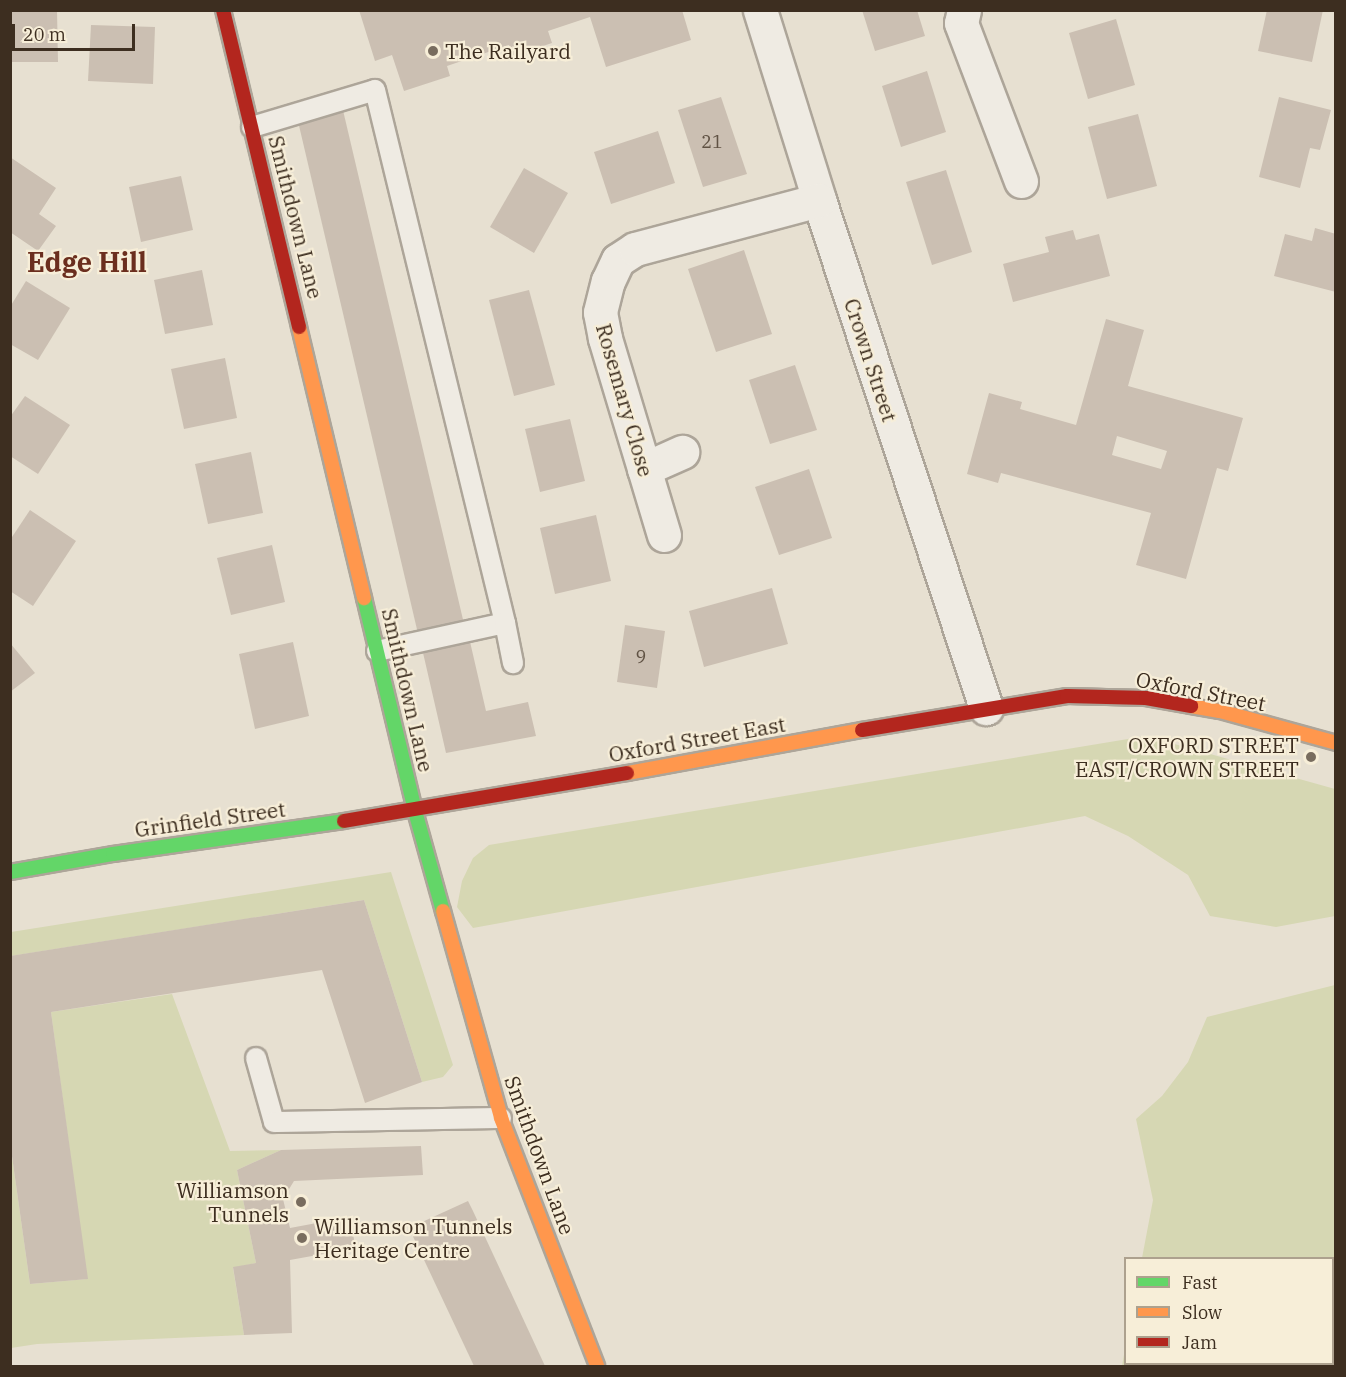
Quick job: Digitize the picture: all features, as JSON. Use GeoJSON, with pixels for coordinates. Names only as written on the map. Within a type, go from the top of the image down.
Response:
{"type":"FeatureCollection","features":[{"type":"Feature","properties":{"kind":"street","name":"Smithdown Lane"},"geometry":{"type":"LineString","coordinates":[[223,10],[415,811],[501,1118],[597,1366]]}},
{"type":"Feature","properties":{"kind":"street","name":"Crown Street"},"geometry":{"type":"LineString","coordinates":[[760,10],[819,200],[986,708]]}},
{"type":"Feature","properties":{"kind":"street"},"geometry":{"type":"LineString","coordinates":[[964,10],[961,22],[1021,181]]}},
{"type":"Feature","properties":{"kind":"street","name":"Rosemary Close"},"geometry":{"type":"LineString","coordinates":[[664,535],[604,338],[600,312],[608,281],[618,260],[636,249],[819,200]]}},
{"type":"Feature","properties":{"kind":"street"},"geometry":{"type":"LineString","coordinates":[[644,469],[682,452]]}},
{"type":"Feature","properties":{"kind":"street","name":"Oxford Street"},"geometry":{"type":"LineString","coordinates":[[986,708],[1067,696],[1146,698],[1220,711],[1335,743]]}},
{"type":"Feature","properties":{"kind":"street","name":"Oxford Street East"},"geometry":{"type":"LineString","coordinates":[[415,811],[986,708]]}},
{"type":"Feature","properties":{"kind":"street","name":"Grinfield Street"},"geometry":{"type":"LineString","coordinates":[[10,872],[113,854],[415,811]]}},
{"type":"Feature","properties":{"kind":"lane"},"geometry":{"type":"LineString","coordinates":[[252,127],[375,90],[513,663]]}},
{"type":"Feature","properties":{"kind":"lane"},"geometry":{"type":"LineString","coordinates":[[377,651],[505,623]]}},
{"type":"Feature","properties":{"kind":"lane"},"geometry":{"type":"LineString","coordinates":[[256,1058],[274,1122],[501,1118]]}},
{"type":"Feature","properties":{"kind":"green space"},"geometry":{"type":"Polygon","coordinates":[[[1146,736],[1335,789],[1335,916],[1276,927],[1210,916],[1188,875],[1128,836],[1085,816],[473,928],[457,907],[462,881],[473,858],[489,845],[1146,736]]]}},
{"type":"Feature","properties":{"kind":"green space"},"geometry":{"type":"Polygon","coordinates":[[[391,872],[453,1065],[443,1077],[422,1082],[364,900],[11,956],[11,932],[391,872]]]}},
{"type":"Feature","properties":{"kind":"green space"},"geometry":{"type":"Polygon","coordinates":[[[1335,985],[1335,1366],[1122,1366],[1124,1355],[1124,1365],[1334,1365],[1334,1257],[1142,1257],[1153,1200],[1136,1119],[1162,1096],[1188,1062],[1207,1017],[1335,985]]]}},
{"type":"Feature","properties":{"kind":"green space"},"geometry":{"type":"Polygon","coordinates":[[[172,994],[230,1151],[281,1150],[237,1170],[256,1263],[233,1268],[244,1335],[37,1344],[11,1348],[10,1142],[30,1284],[87,1279],[51,1012],[172,994]]]}},
{"type":"Feature","properties":{"kind":"building"},"geometry":{"type":"Polygon","coordinates":[[[10,10],[57,10],[58,62],[10,62],[10,10]]]}},
{"type":"Feature","properties":{"kind":"building","name":"The Railyard"},"geometry":{"type":"Polygon","coordinates":[[[359,10],[682,10],[691,40],[606,67],[590,17],[548,31],[552,43],[513,56],[509,45],[447,66],[450,76],[404,91],[392,55],[375,61],[359,10]]]}},
{"type":"Feature","properties":{"kind":"building"},"geometry":{"type":"Polygon","coordinates":[[[862,10],[917,10],[925,36],[875,51],[862,10]]]}},
{"type":"Feature","properties":{"kind":"building"},"geometry":{"type":"Polygon","coordinates":[[[1267,10],[1323,10],[1312,62],[1258,51],[1267,10]]]}},
{"type":"Feature","properties":{"kind":"building"},"geometry":{"type":"Polygon","coordinates":[[[1116,19],[1135,85],[1088,99],[1069,33],[1116,19]]]}},
{"type":"Feature","properties":{"kind":"building"},"geometry":{"type":"Polygon","coordinates":[[[91,25],[155,27],[153,84],[88,81],[91,25]]]}},
{"type":"Feature","properties":{"kind":"building"},"geometry":{"type":"Polygon","coordinates":[[[927,71],[946,132],[901,147],[882,86],[927,71]]]}},
{"type":"Feature","properties":{"kind":"building"},"geometry":{"type":"Polygon","coordinates":[[[721,97],[747,174],[703,187],[678,110],[721,97]]]}},
{"type":"Feature","properties":{"kind":"building"},"geometry":{"type":"Polygon","coordinates":[[[1279,97],[1331,110],[1320,150],[1310,148],[1300,188],[1259,177],[1279,97]]]}},
{"type":"Feature","properties":{"kind":"building"},"geometry":{"type":"Polygon","coordinates":[[[342,106],[465,628],[419,638],[297,117],[342,106]]]}},
{"type":"Feature","properties":{"kind":"building"},"geometry":{"type":"Polygon","coordinates":[[[1138,114],[1157,186],[1107,199],[1088,127],[1138,114]]]}},
{"type":"Feature","properties":{"kind":"building"},"geometry":{"type":"Polygon","coordinates":[[[658,131],[675,183],[611,204],[594,152],[658,131]]]}},
{"type":"Feature","properties":{"kind":"building"},"geometry":{"type":"Polygon","coordinates":[[[10,157],[56,188],[39,214],[56,226],[38,251],[10,232],[10,157]]]}},
{"type":"Feature","properties":{"kind":"building"},"geometry":{"type":"Polygon","coordinates":[[[524,168],[568,193],[534,253],[490,227],[524,168]]]}},
{"type":"Feature","properties":{"kind":"building"},"geometry":{"type":"Polygon","coordinates":[[[946,170],[972,252],[932,265],[906,182],[946,170]]]}},
{"type":"Feature","properties":{"kind":"building"},"geometry":{"type":"Polygon","coordinates":[[[181,176],[193,230],[141,242],[129,187],[181,176]]]}},
{"type":"Feature","properties":{"kind":"building"},"geometry":{"type":"Polygon","coordinates":[[[1315,228],[1336,234],[1336,292],[1274,276],[1285,234],[1312,241],[1315,228]]]}},
{"type":"Feature","properties":{"kind":"building"},"geometry":{"type":"Polygon","coordinates":[[[1073,230],[1076,240],[1099,234],[1110,276],[1013,302],[1003,264],[1049,252],[1045,237],[1073,230]]]}},
{"type":"Feature","properties":{"kind":"building"},"geometry":{"type":"Polygon","coordinates":[[[744,250],[772,334],[716,352],[688,269],[744,250]]]}},
{"type":"Feature","properties":{"kind":"building"},"geometry":{"type":"Polygon","coordinates":[[[202,270],[213,325],[165,334],[154,280],[202,270]]]}},
{"type":"Feature","properties":{"kind":"building"},"geometry":{"type":"Polygon","coordinates":[[[26,281],[70,308],[38,360],[10,344],[10,307],[26,281]]]}},
{"type":"Feature","properties":{"kind":"building"},"geometry":{"type":"Polygon","coordinates":[[[529,290],[555,385],[514,396],[489,300],[529,290]]]}},
{"type":"Feature","properties":{"kind":"building"},"geometry":{"type":"Polygon","coordinates":[[[1106,319],[1144,330],[1128,386],[1243,418],[1228,471],[1217,468],[1186,579],[1136,565],[1151,513],[1001,473],[998,483],[967,474],[989,393],[1022,402],[1020,409],[1076,425],[1106,319]],[[1117,436],[1112,455],[1161,469],[1167,451],[1117,436]]]}},
{"type":"Feature","properties":{"kind":"building"},"geometry":{"type":"Polygon","coordinates":[[[225,358],[237,418],[184,429],[171,369],[225,358]]]}},
{"type":"Feature","properties":{"kind":"building"},"geometry":{"type":"Polygon","coordinates":[[[795,365],[817,430],[770,444],[749,380],[795,365]]]}},
{"type":"Feature","properties":{"kind":"building"},"geometry":{"type":"Polygon","coordinates":[[[25,396],[70,425],[38,474],[10,456],[10,417],[25,396]]]}},
{"type":"Feature","properties":{"kind":"building"},"geometry":{"type":"Polygon","coordinates":[[[570,419],[585,481],[540,492],[525,429],[570,419]]]}},
{"type":"Feature","properties":{"kind":"building"},"geometry":{"type":"Polygon","coordinates":[[[251,452],[263,513],[208,524],[195,464],[251,452]]]}},
{"type":"Feature","properties":{"kind":"building"},"geometry":{"type":"Polygon","coordinates":[[[809,469],[832,538],[779,555],[755,487],[809,469]]]}},
{"type":"Feature","properties":{"kind":"building"},"geometry":{"type":"Polygon","coordinates":[[[30,510],[76,541],[33,606],[10,591],[10,540],[30,510]]]}},
{"type":"Feature","properties":{"kind":"building"},"geometry":{"type":"Polygon","coordinates":[[[596,515],[611,581],[555,594],[540,528],[596,515]]]}},
{"type":"Feature","properties":{"kind":"building"},"geometry":{"type":"Polygon","coordinates":[[[272,545],[285,602],[231,615],[217,558],[272,545]]]}},
{"type":"Feature","properties":{"kind":"building"},"geometry":{"type":"Polygon","coordinates":[[[772,588],[788,644],[704,667],[689,611],[772,588]]]}},
{"type":"Feature","properties":{"kind":"building"},"geometry":{"type":"Polygon","coordinates":[[[625,625],[665,631],[657,688],[617,682],[625,625]]]}},
{"type":"Feature","properties":{"kind":"building"},"geometry":{"type":"Polygon","coordinates":[[[468,633],[486,711],[528,702],[536,736],[446,753],[421,644],[468,633]]]}},
{"type":"Feature","properties":{"kind":"building"},"geometry":{"type":"Polygon","coordinates":[[[293,642],[309,716],[255,729],[239,654],[293,642]]]}},
{"type":"Feature","properties":{"kind":"building"},"geometry":{"type":"Polygon","coordinates":[[[10,643],[35,673],[10,692],[10,643]]]}},
{"type":"Feature","properties":{"kind":"building"},"geometry":{"type":"Polygon","coordinates":[[[364,900],[422,1082],[365,1103],[322,970],[51,1012],[88,1279],[30,1284],[10,1142],[10,956],[364,900]]]}},
{"type":"Feature","properties":{"kind":"building","name":"Williamson Tunnels Heritage Centre"},"geometry":{"type":"Polygon","coordinates":[[[421,1146],[423,1175],[294,1181],[283,1199],[290,1228],[349,1217],[356,1248],[290,1260],[292,1333],[244,1335],[233,1267],[256,1263],[237,1170],[281,1150],[421,1146]]]}},
{"type":"Feature","properties":{"kind":"building"},"geometry":{"type":"Polygon","coordinates":[[[468,1201],[545,1366],[474,1366],[409,1228],[468,1201]]]}},
{"type":"Feature","properties":{"kind":"traffic: fast"},"geometry":{"type":"LineString","coordinates":[[364,598],[415,811],[443,911]]}},
{"type":"Feature","properties":{"kind":"traffic: fast"},"geometry":{"type":"LineString","coordinates":[[10,872],[113,854],[344,821]]}},
{"type":"Feature","properties":{"kind":"traffic: slow"},"geometry":{"type":"LineString","coordinates":[[299,327],[364,598]]}},
{"type":"Feature","properties":{"kind":"traffic: slow"},"geometry":{"type":"LineString","coordinates":[[1191,706],[1220,711],[1336,743]]}},
{"type":"Feature","properties":{"kind":"traffic: slow"},"geometry":{"type":"LineString","coordinates":[[627,773],[862,730]]}},
{"type":"Feature","properties":{"kind":"traffic: slow"},"geometry":{"type":"LineString","coordinates":[[443,911],[501,1118],[597,1366]]}},
{"type":"Feature","properties":{"kind":"traffic: jam"},"geometry":{"type":"LineString","coordinates":[[223,10],[299,327]]}},
{"type":"Feature","properties":{"kind":"traffic: jam"},"geometry":{"type":"LineString","coordinates":[[862,730],[1067,696],[1146,698],[1191,706]]}},
{"type":"Feature","properties":{"kind":"traffic: jam"},"geometry":{"type":"LineString","coordinates":[[344,821],[627,773]]}},
{"type":"Feature","properties":{"kind":"place","name":"The Railyard"},"geometry":{"type":"Point","coordinates":[433,51]}},
{"type":"Feature","properties":{"kind":"place","name":"OXFORD STREET EAST/CROWN STREET"},"geometry":{"type":"Point","coordinates":[1311,757]}},
{"type":"Feature","properties":{"kind":"place","name":"Williamson Tunnels"},"geometry":{"type":"Point","coordinates":[301,1202]}},
{"type":"Feature","properties":{"kind":"place","name":"Williamson Tunnels Heritage Centre"},"geometry":{"type":"Point","coordinates":[302,1238]}},
{"type":"Feature","properties":{"kind":"district","name":"Edge Hill"},"geometry":{"type":"Point","coordinates":[87,262]}}]}
